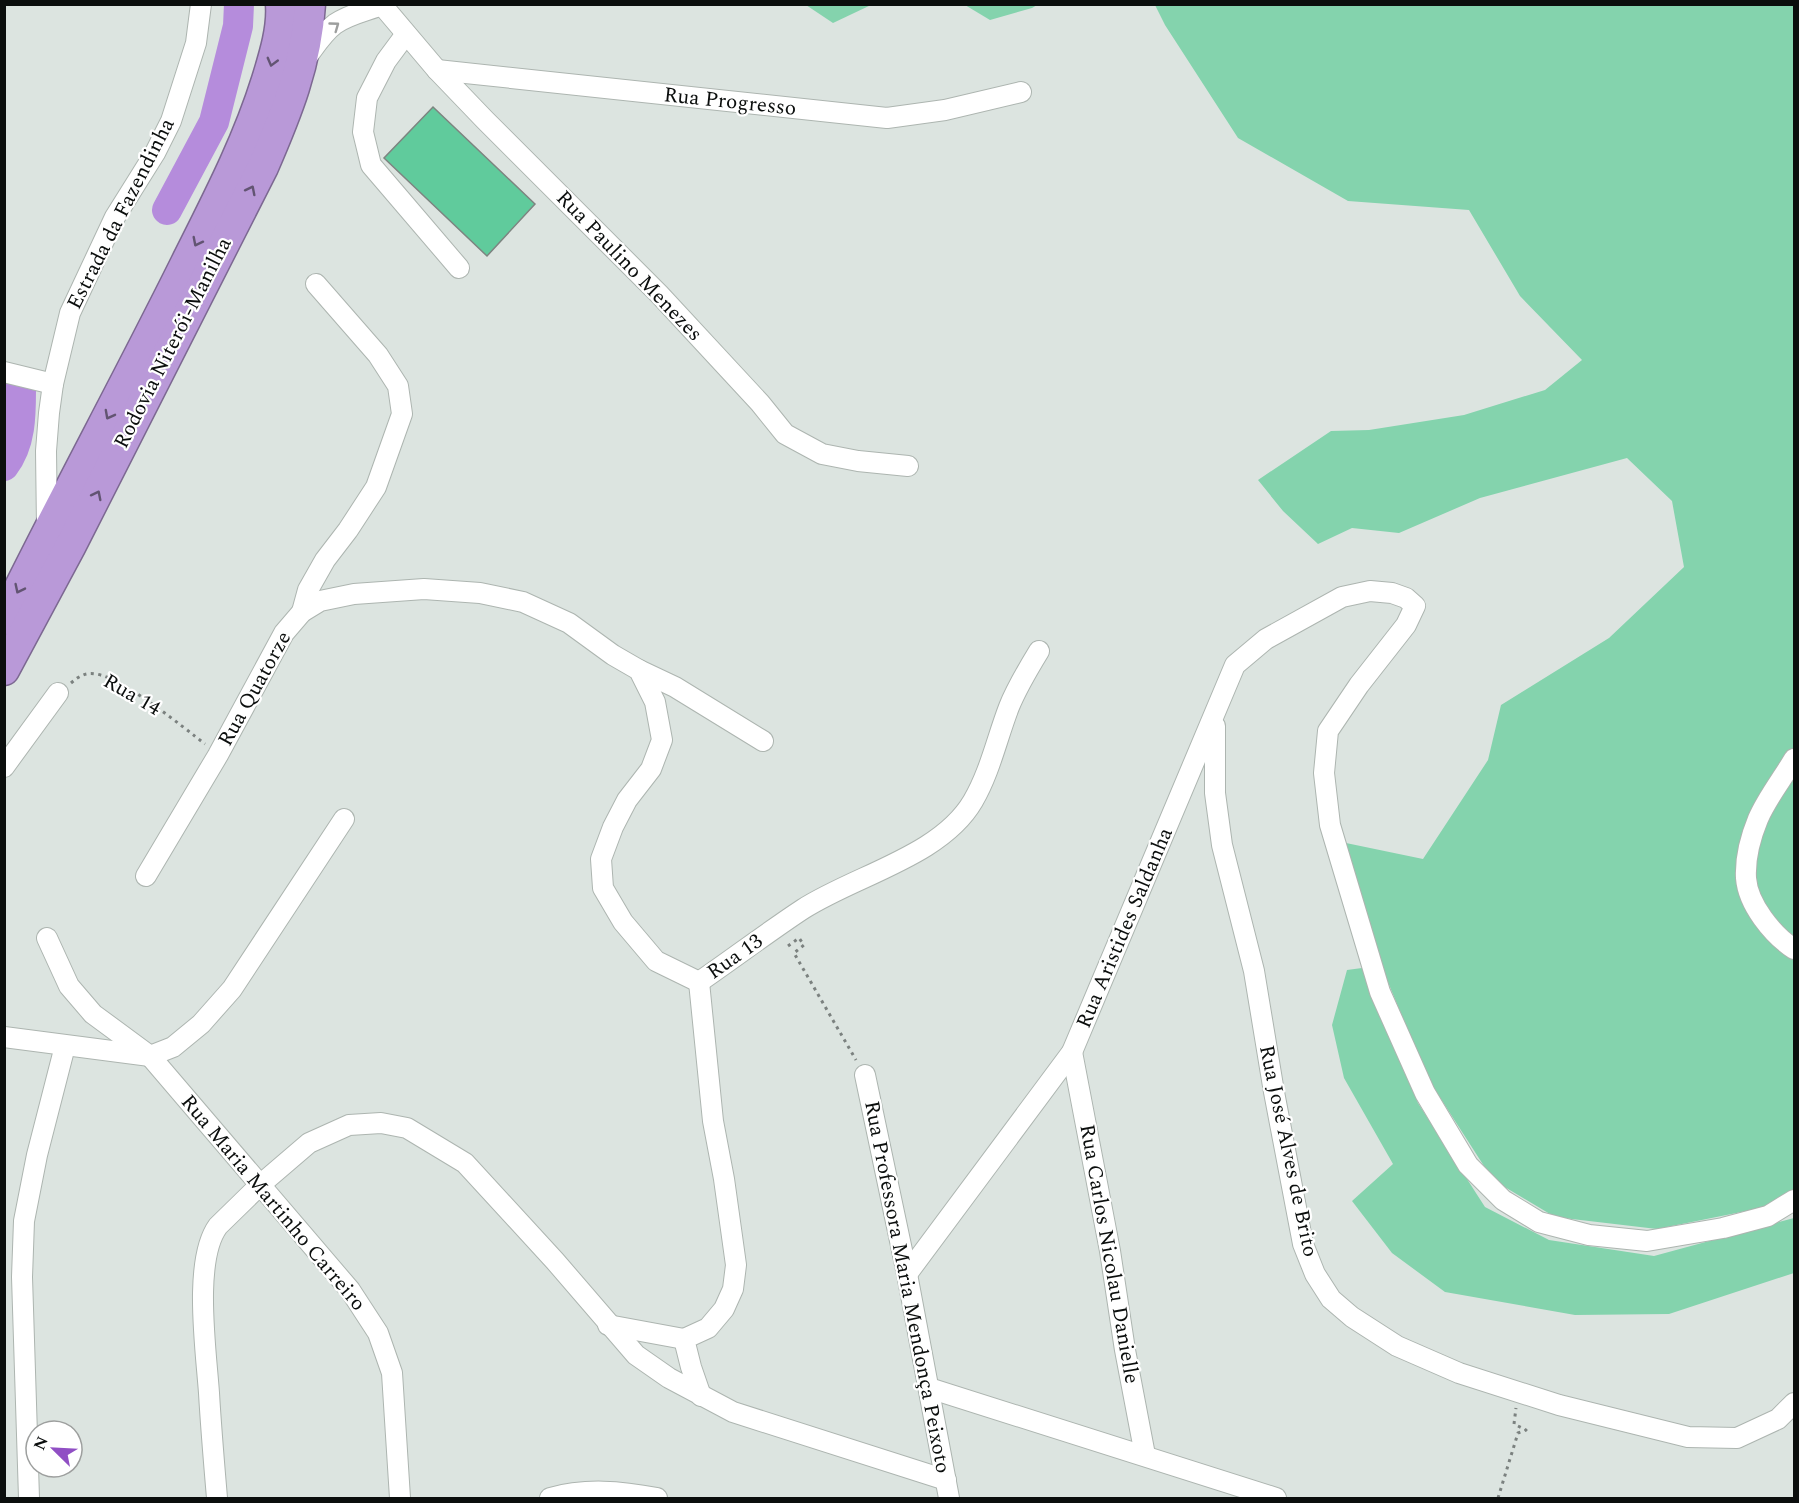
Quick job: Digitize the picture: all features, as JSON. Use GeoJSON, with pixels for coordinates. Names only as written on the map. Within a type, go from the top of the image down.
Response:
{"type":"FeatureCollection","features":[{"type":"Feature","properties":{"kind":"highway","name":"Rodovia Niterói-Manilha"},"geometry":{"type":"LineString","coordinates":[[4,619],[138,361],[226,184],[258,109],[270,70],[279,33],[281,4]]}},
{"type":"Feature","properties":{"kind":"highway","name":"Rodovia Niterói-Manilha"},"geometry":{"type":"LineString","coordinates":[[4,670],[81,526],[263,167],[289,107],[302,64],[309,4]]}},
{"type":"Feature","properties":{"kind":"street","name":"Estrada da Fazendinha"},"geometry":{"type":"LineString","coordinates":[[47,533],[46,451],[53,384],[69,313],[116,217],[155,153],[171,121],[196,43],[201,4]]}},
{"type":"Feature","properties":{"kind":"street"},"geometry":{"type":"LineString","coordinates":[[302,64],[319,40],[334,25],[381,5]]}},
{"type":"Feature","properties":{"kind":"street","name":"Rua Paulino Menezes"},"geometry":{"type":"LineString","coordinates":[[381,5],[484,120],[659,294],[760,403],[785,434],[822,454],[858,461],[908,466]]}},
{"type":"Feature","properties":{"kind":"street"},"geometry":{"type":"LineString","coordinates":[[406,34],[386,61],[367,98],[363,132],[371,165],[459,268]]}},
{"type":"Feature","properties":{"kind":"street","name":"Rua Progresso"},"geometry":{"type":"LineString","coordinates":[[437,70],[887,118],[945,110],[1021,92]]}},
{"type":"Feature","properties":{"kind":"street"},"geometry":{"type":"LineString","coordinates":[[302,612],[308,590],[325,560],[376,487],[402,414],[398,386],[378,355],[316,284]]}},
{"type":"Feature","properties":{"kind":"street"},"geometry":{"type":"LineString","coordinates":[[4,372],[53,384]]}},
{"type":"Feature","properties":{"kind":"street","name":"Rua Quatorze"},"geometry":{"type":"LineString","coordinates":[[146,876],[218,754],[284,633],[302,612],[320,601],[354,594],[424,589],[480,593],[523,602],[569,623],[613,655],[675,687],[763,741]]}},
{"type":"Feature","properties":{"kind":"street","name":"Rua Aristides Saldanha"},"geometry":{"type":"LineString","coordinates":[[906,1274],[1072,1052],[1216,715],[1235,665],[1266,639],[1342,597],[1370,591],[1392,593],[1406,598],[1415,606],[1406,625],[1359,685],[1328,731],[1324,773],[1330,825],[1380,992],[1425,1093],[1468,1165],[1503,1200],[1539,1222],[1589,1235],[1647,1241],[1723,1228],[1768,1216],[1794,1200]]}},
{"type":"Feature","properties":{"kind":"street","name":"Rua 13"},"geometry":{"type":"LineString","coordinates":[[684,1339],[708,1328],[724,1310],[733,1289],[736,1265],[713,1121],[699,982],[805,908],[927,846],[951,829],[973,801],[991,762],[1009,707],[1038,651]]}},
{"type":"Feature","properties":{"kind":"street"},"geometry":{"type":"LineString","coordinates":[[639,670],[655,702],[662,740],[651,769],[627,800],[613,827],[601,859],[603,888],[623,922],[656,961],[699,982]]}},
{"type":"Feature","properties":{"kind":"street"},"geometry":{"type":"LineString","coordinates":[[4,767],[58,693]]}},
{"type":"Feature","properties":{"kind":"street","name":"Rua José Alves de Brito"},"geometry":{"type":"LineString","coordinates":[[1216,715],[1215,793],[1222,845],[1254,971],[1303,1244],[1315,1274],[1330,1299],[1352,1317],[1397,1346],[1459,1373],[1559,1405],[1688,1437],[1737,1438],[1778,1419],[1794,1403]]}},
{"type":"Feature","properties":{"kind":"street"},"geometry":{"type":"LineString","coordinates":[[1794,759],[1759,818],[1750,846],[1746,879],[1757,911],[1783,941],[1794,949]]}},
{"type":"Feature","properties":{"kind":"street"},"geometry":{"type":"LineString","coordinates":[[4,1037],[150,1056],[173,1047],[201,1024],[232,989],[344,819]]}},
{"type":"Feature","properties":{"kind":"street","name":"Rua Maria Martinho Carreiro"},"geometry":{"type":"LineString","coordinates":[[47,938],[69,986],[93,1014],[150,1056],[350,1290],[378,1333],[392,1373],[400,1498]]}},
{"type":"Feature","properties":{"kind":"street"},"geometry":{"type":"LineString","coordinates":[[29,1498],[22,1277],[24,1221],[65,1046]]}},
{"type":"Feature","properties":{"kind":"street","name":"Rua Carlos Nicolau Danielle"},"geometry":{"type":"LineString","coordinates":[[1072,1052],[1110,1251],[1125,1350],[1145,1455]]}},
{"type":"Feature","properties":{"kind":"street","name":"Rua Professora Maria Mendonça Peixoto"},"geometry":{"type":"LineString","coordinates":[[865,1075],[948,1489]]}},
{"type":"Feature","properties":{"kind":"street"},"geometry":{"type":"LineString","coordinates":[[217,1498],[203,1314],[209,1243],[218,1226],[260,1185],[309,1143],[349,1125],[381,1123],[407,1128],[465,1163],[555,1261],[636,1355],[669,1378],[733,1412],[948,1489]]}},
{"type":"Feature","properties":{"kind":"street"},"geometry":{"type":"LineString","coordinates":[[608,1325],[684,1339],[701,1396]]}},
{"type":"Feature","properties":{"kind":"street"},"geometry":{"type":"LineString","coordinates":[[929,1388],[1276,1498]]}},
{"type":"Feature","properties":{"kind":"street"},"geometry":{"type":"LineString","coordinates":[[550,1498],[598,1491],[657,1498]]}},
{"type":"Feature","properties":{"kind":"path","name":"Rua 14"},"geometry":{"type":"LineString","coordinates":[[58,693],[81,675],[97,674],[146,701],[218,754]]}},
{"type":"Feature","properties":{"kind":"path"},"geometry":{"type":"LineString","coordinates":[[788,946],[799,938],[804,945],[795,953],[865,1075]]}},
{"type":"Feature","properties":{"kind":"path"},"geometry":{"type":"LineString","coordinates":[[1498,1498],[1518,1433],[1526,1430],[1514,1425],[1516,1405]]}},
{"type":"Feature","properties":{"kind":"green space"},"geometry":{"type":"Polygon","coordinates":[[[806,4],[871,5],[833,23],[806,4]]]}},
{"type":"Feature","properties":{"kind":"green space"},"geometry":{"type":"Polygon","coordinates":[[[965,5],[1037,5],[990,20],[965,5]]]}},
{"type":"Feature","properties":{"kind":"green space"},"geometry":{"type":"Polygon","coordinates":[[[1155,5],[1794,5],[1794,1189],[1776,1205],[1657,1229],[1555,1217],[1493,1180],[1428,1079],[1378,958],[1346,843],[1423,859],[1488,760],[1501,705],[1609,638],[1684,567],[1672,501],[1627,458],[1480,498],[1399,533],[1352,528],[1318,544],[1283,511],[1258,480],[1331,431],[1369,430],[1464,415],[1545,390],[1582,360],[1520,296],[1469,210],[1348,201],[1238,138],[1165,25],[1155,5]]]}},
{"type":"Feature","properties":{"kind":"green space"},"geometry":{"type":"Polygon","coordinates":[[[1362,968],[1418,1103],[1485,1207],[1549,1240],[1654,1256],[1794,1218],[1794,1273],[1669,1314],[1575,1315],[1445,1292],[1392,1253],[1352,1201],[1393,1164],[1344,1078],[1332,1025],[1347,970],[1362,968]]]}},
{"type":"Feature","properties":{"kind":"building"},"geometry":{"type":"Polygon","coordinates":[[[433,107],[535,204],[487,256],[384,158],[433,107]]]}},
{"type":"Feature","properties":{"kind":"waterway"},"geometry":{"type":"LineString","coordinates":[[167,210],[214,122],[238,26],[239,4]]}},
{"type":"Feature","properties":{"kind":"waterway"},"geometry":{"type":"LineString","coordinates":[[4,466],[17,437],[21,384]]}}]}
